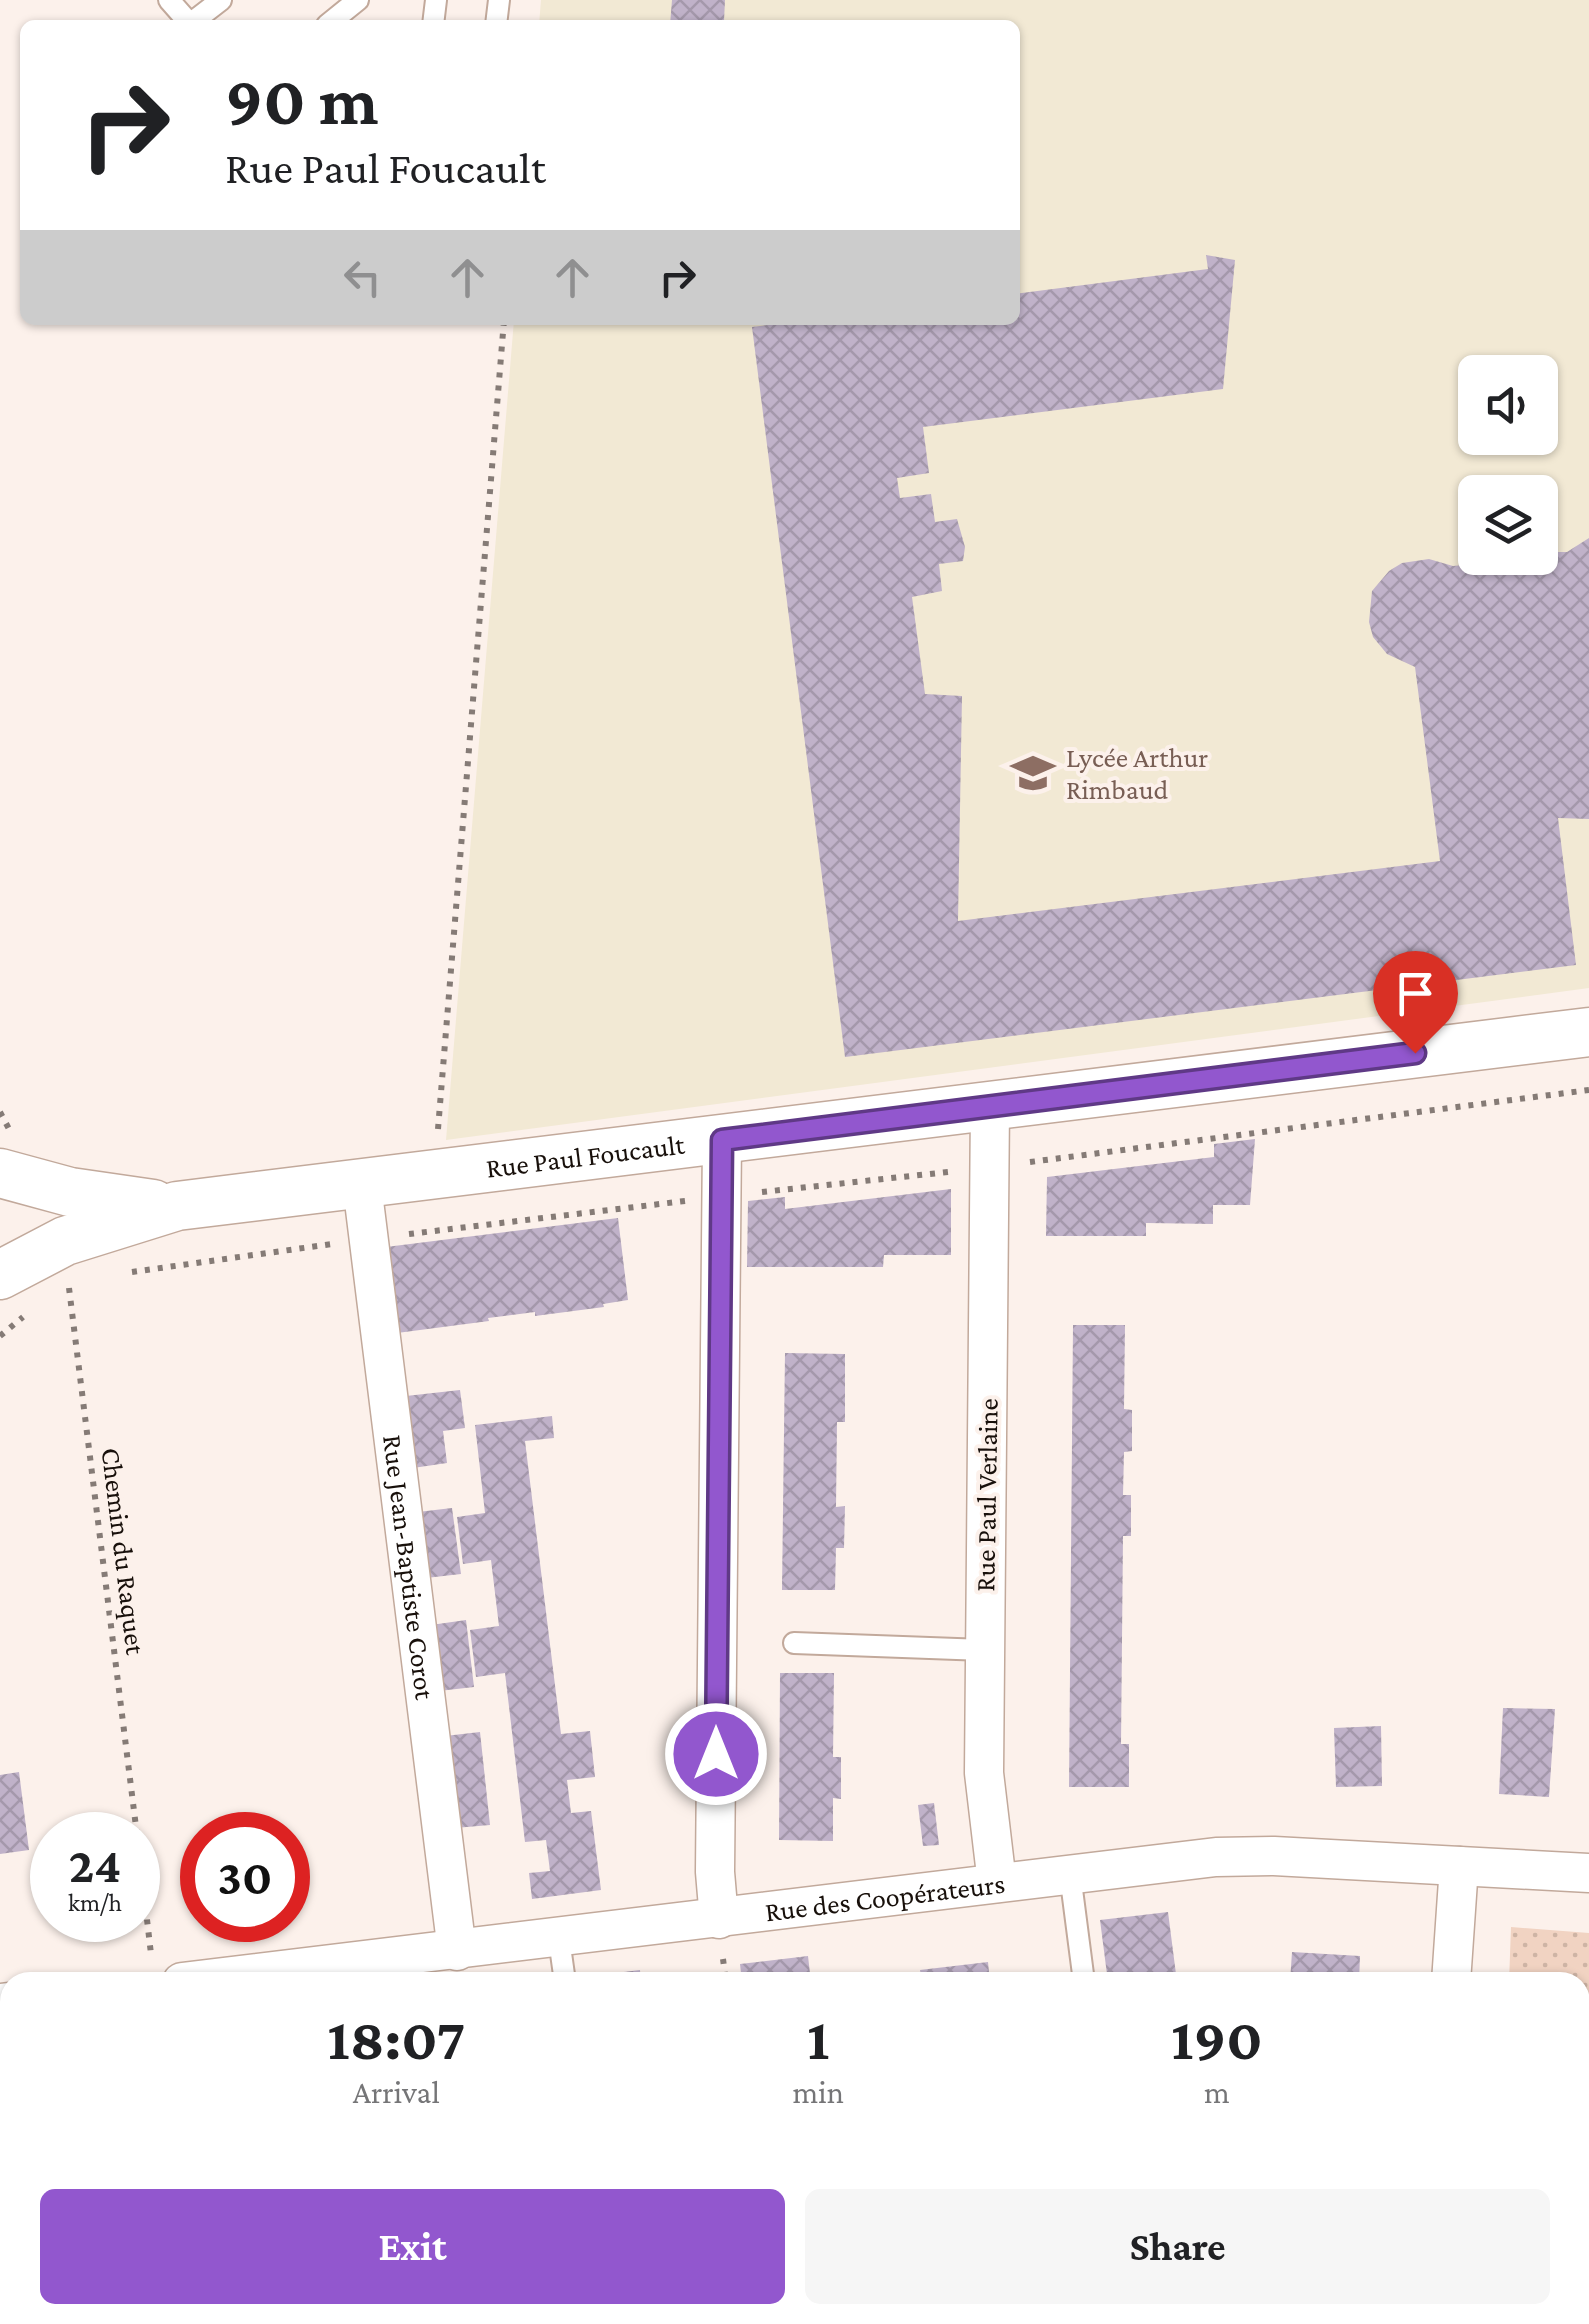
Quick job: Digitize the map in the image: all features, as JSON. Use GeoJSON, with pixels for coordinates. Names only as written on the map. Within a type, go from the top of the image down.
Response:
{"type":"FeatureCollection","features":[{"type":"Feature","properties":{"kind":"street","name":"Rue Paul Foucault"},"geometry":{"type":"LineString","coordinates":[[0,1275],[65,1241],[177,1206],[1589,1032]]}},
{"type":"Feature","properties":{"kind":"street","name":"Rue Paul Verlaine"},"geometry":{"type":"LineString","coordinates":[[990,1106],[984,1774],[997,1884]]}},
{"type":"Feature","properties":{"kind":"street"},"geometry":{"type":"LineString","coordinates":[[719,1919],[715,1872],[722,1140]]}},
{"type":"Feature","properties":{"kind":"street","name":"Rue Paul Foucault"},"geometry":{"type":"LineString","coordinates":[[0,1173],[102,1198],[177,1206]]}},
{"type":"Feature","properties":{"kind":"street","name":"Rue Jean-Baptiste Corot"},"geometry":{"type":"LineString","coordinates":[[362,1185],[458,1951]]}},
{"type":"Feature","properties":{"kind":"street","name":"Rue des Coopérateurs"},"geometry":{"type":"LineString","coordinates":[[192,1972],[458,1951],[1070,1874],[1247,1856],[1589,1873]]}},
{"type":"Feature","properties":{"kind":"street"},"geometry":{"type":"LineString","coordinates":[[1452,1972],[1458,1866]]}},
{"type":"Feature","properties":{"kind":"lane"},"geometry":{"type":"LineString","coordinates":[[169,0],[186,20]]}},
{"type":"Feature","properties":{"kind":"lane"},"geometry":{"type":"LineString","coordinates":[[195,20],[221,0]]}},
{"type":"Feature","properties":{"kind":"lane"},"geometry":{"type":"LineString","coordinates":[[333,20],[358,0]]}},
{"type":"Feature","properties":{"kind":"lane"},"geometry":{"type":"LineString","coordinates":[[794,1643],[984,1650]]}},
{"type":"Feature","properties":{"kind":"lane"},"geometry":{"type":"LineString","coordinates":[[1070,1874],[1083,1972]]}},
{"type":"Feature","properties":{"kind":"lane"},"geometry":{"type":"LineString","coordinates":[[559,1939],[563,1972]]}},
{"type":"Feature","properties":{"kind":"path"},"geometry":{"type":"LineString","coordinates":[[434,1176],[504,325]]}},
{"type":"Feature","properties":{"kind":"path"},"geometry":{"type":"LineString","coordinates":[[124,1273],[368,1238],[989,1167],[1589,1090]]}},
{"type":"Feature","properties":{"kind":"path","name":"Chemin du Raquet"},"geometry":{"type":"LineString","coordinates":[[54,1292],[68,1281],[134,1812]]}},
{"type":"Feature","properties":{"kind":"path"},"geometry":{"type":"LineString","coordinates":[[0,1336],[27,1314]]}},
{"type":"Feature","properties":{"kind":"path","name":"Chemin du Raquet"},"geometry":{"type":"LineString","coordinates":[[160,1942],[167,1972]]}},
{"type":"Feature","properties":{"kind":"shaded area","name":"Lycée Arthur Rimbaud"},"geometry":{"type":"Polygon","coordinates":[[[541,0],[1589,0],[1589,988],[446,1140],[514,325],[1020,325],[1020,20],[539,20],[541,0]]]}},
{"type":"Feature","properties":{"kind":"shaded area"},"geometry":{"type":"Polygon","coordinates":[[[1511,1927],[1589,1933],[1589,1972],[1509,1972],[1511,1927]]]}},
{"type":"Feature","properties":{"kind":"building"},"geometry":{"type":"Polygon","coordinates":[[[672,0],[725,0],[724,20],[670,20],[672,0]]]}},
{"type":"Feature","properties":{"kind":"building"},"geometry":{"type":"Polygon","coordinates":[[[1206,255],[1235,260],[1223,389],[923,427],[929,473],[897,478],[900,498],[931,494],[935,522],[957,519],[965,547],[963,561],[939,564],[942,591],[912,597],[925,694],[962,696],[958,921],[1440,861],[1415,667],[1387,654],[1373,637],[1369,622],[1372,591],[1389,571],[1402,563],[1429,559],[1458,566],[1458,575],[1558,575],[1558,552],[1567,552],[1589,538],[1589,819],[1558,818],[1576,965],[845,1057],[752,327],[1020,325],[1020,293],[1208,269],[1206,255]]]}},
{"type":"Feature","properties":{"kind":"building"},"geometry":{"type":"Polygon","coordinates":[[[1255,1139],[1250,1205],[1213,1205],[1213,1224],[1146,1223],[1146,1236],[1046,1236],[1047,1177],[1214,1157],[1214,1144],[1255,1139]]]}},
{"type":"Feature","properties":{"kind":"building"},"geometry":{"type":"Polygon","coordinates":[[[951,1189],[951,1255],[884,1255],[883,1267],[747,1267],[748,1201],[785,1197],[785,1209],[951,1189]]]}},
{"type":"Feature","properties":{"kind":"building"},"geometry":{"type":"Polygon","coordinates":[[[618,1218],[628,1300],[603,1304],[604,1307],[535,1316],[535,1312],[397,1333],[386,1247],[618,1218]]]}},
{"type":"Feature","properties":{"kind":"building"},"geometry":{"type":"Polygon","coordinates":[[[1073,1325],[1125,1325],[1124,1409],[1132,1410],[1132,1451],[1124,1452],[1123,1495],[1131,1495],[1131,1536],[1123,1536],[1121,1744],[1129,1744],[1129,1787],[1069,1787],[1073,1325]]]}},
{"type":"Feature","properties":{"kind":"building"},"geometry":{"type":"Polygon","coordinates":[[[785,1353],[845,1354],[845,1422],[837,1422],[836,1507],[845,1506],[844,1548],[836,1548],[835,1590],[782,1590],[785,1353]]]}},
{"type":"Feature","properties":{"kind":"building"},"geometry":{"type":"Polygon","coordinates":[[[460,1390],[465,1428],[443,1431],[447,1463],[413,1468],[406,1396],[460,1390]]]}},
{"type":"Feature","properties":{"kind":"building"},"geometry":{"type":"Polygon","coordinates":[[[552,1416],[554,1438],[525,1441],[561,1734],[590,1731],[595,1777],[567,1780],[571,1813],[591,1811],[601,1890],[532,1899],[529,1873],[550,1871],[546,1840],[525,1842],[505,1673],[476,1677],[470,1630],[499,1626],[491,1560],[463,1564],[457,1517],[485,1513],[475,1425],[552,1416]]]}},
{"type":"Feature","properties":{"kind":"building"},"geometry":{"type":"Polygon","coordinates":[[[452,1508],[461,1574],[426,1578],[418,1512],[452,1508]]]}},
{"type":"Feature","properties":{"kind":"building"},"geometry":{"type":"Polygon","coordinates":[[[466,1620],[474,1687],[439,1691],[431,1625],[466,1620]]]}},
{"type":"Feature","properties":{"kind":"building"},"geometry":{"type":"Polygon","coordinates":[[[780,1673],[834,1673],[833,1757],[841,1757],[841,1799],[833,1798],[833,1841],[779,1840],[780,1673]]]}},
{"type":"Feature","properties":{"kind":"building"},"geometry":{"type":"Polygon","coordinates":[[[1503,1708],[1555,1709],[1549,1797],[1499,1794],[1503,1708]]]}},
{"type":"Feature","properties":{"kind":"building"},"geometry":{"type":"Polygon","coordinates":[[[1381,1726],[1382,1786],[1336,1787],[1334,1728],[1381,1726]]]}},
{"type":"Feature","properties":{"kind":"building"},"geometry":{"type":"Polygon","coordinates":[[[480,1732],[490,1825],[455,1828],[445,1736],[480,1732]]]}},
{"type":"Feature","properties":{"kind":"building"},"geometry":{"type":"Polygon","coordinates":[[[19,1772],[29,1850],[0,1854],[0,1775],[19,1772]]]}},
{"type":"Feature","properties":{"kind":"building"},"geometry":{"type":"Polygon","coordinates":[[[934,1803],[939,1845],[923,1846],[918,1805],[934,1803]]]}},
{"type":"Feature","properties":{"kind":"building"},"geometry":{"type":"Polygon","coordinates":[[[1168,1912],[1176,1972],[1107,1972],[1100,1920],[1168,1912]]]}},
{"type":"Feature","properties":{"kind":"building"},"geometry":{"type":"Polygon","coordinates":[[[1292,1952],[1360,1956],[1359,1972],[1291,1972],[1292,1952]]]}},
{"type":"Feature","properties":{"kind":"building"},"geometry":{"type":"Polygon","coordinates":[[[808,1956],[810,1972],[741,1972],[740,1964],[808,1956]]]}},
{"type":"Feature","properties":{"kind":"building"},"geometry":{"type":"Polygon","coordinates":[[[988,1962],[989,1972],[920,1972],[988,1962]]]}},
{"type":"Feature","properties":{"kind":"place","name":"Lycée Arthur Rimbaud"},"geometry":{"type":"Point","coordinates":[1033,773]}},
{"type":"Feature","properties":{"kind":"route"},"geometry":{"type":"LineString","coordinates":[[716,1754],[722,1140],[1415,1053]]}}]}
